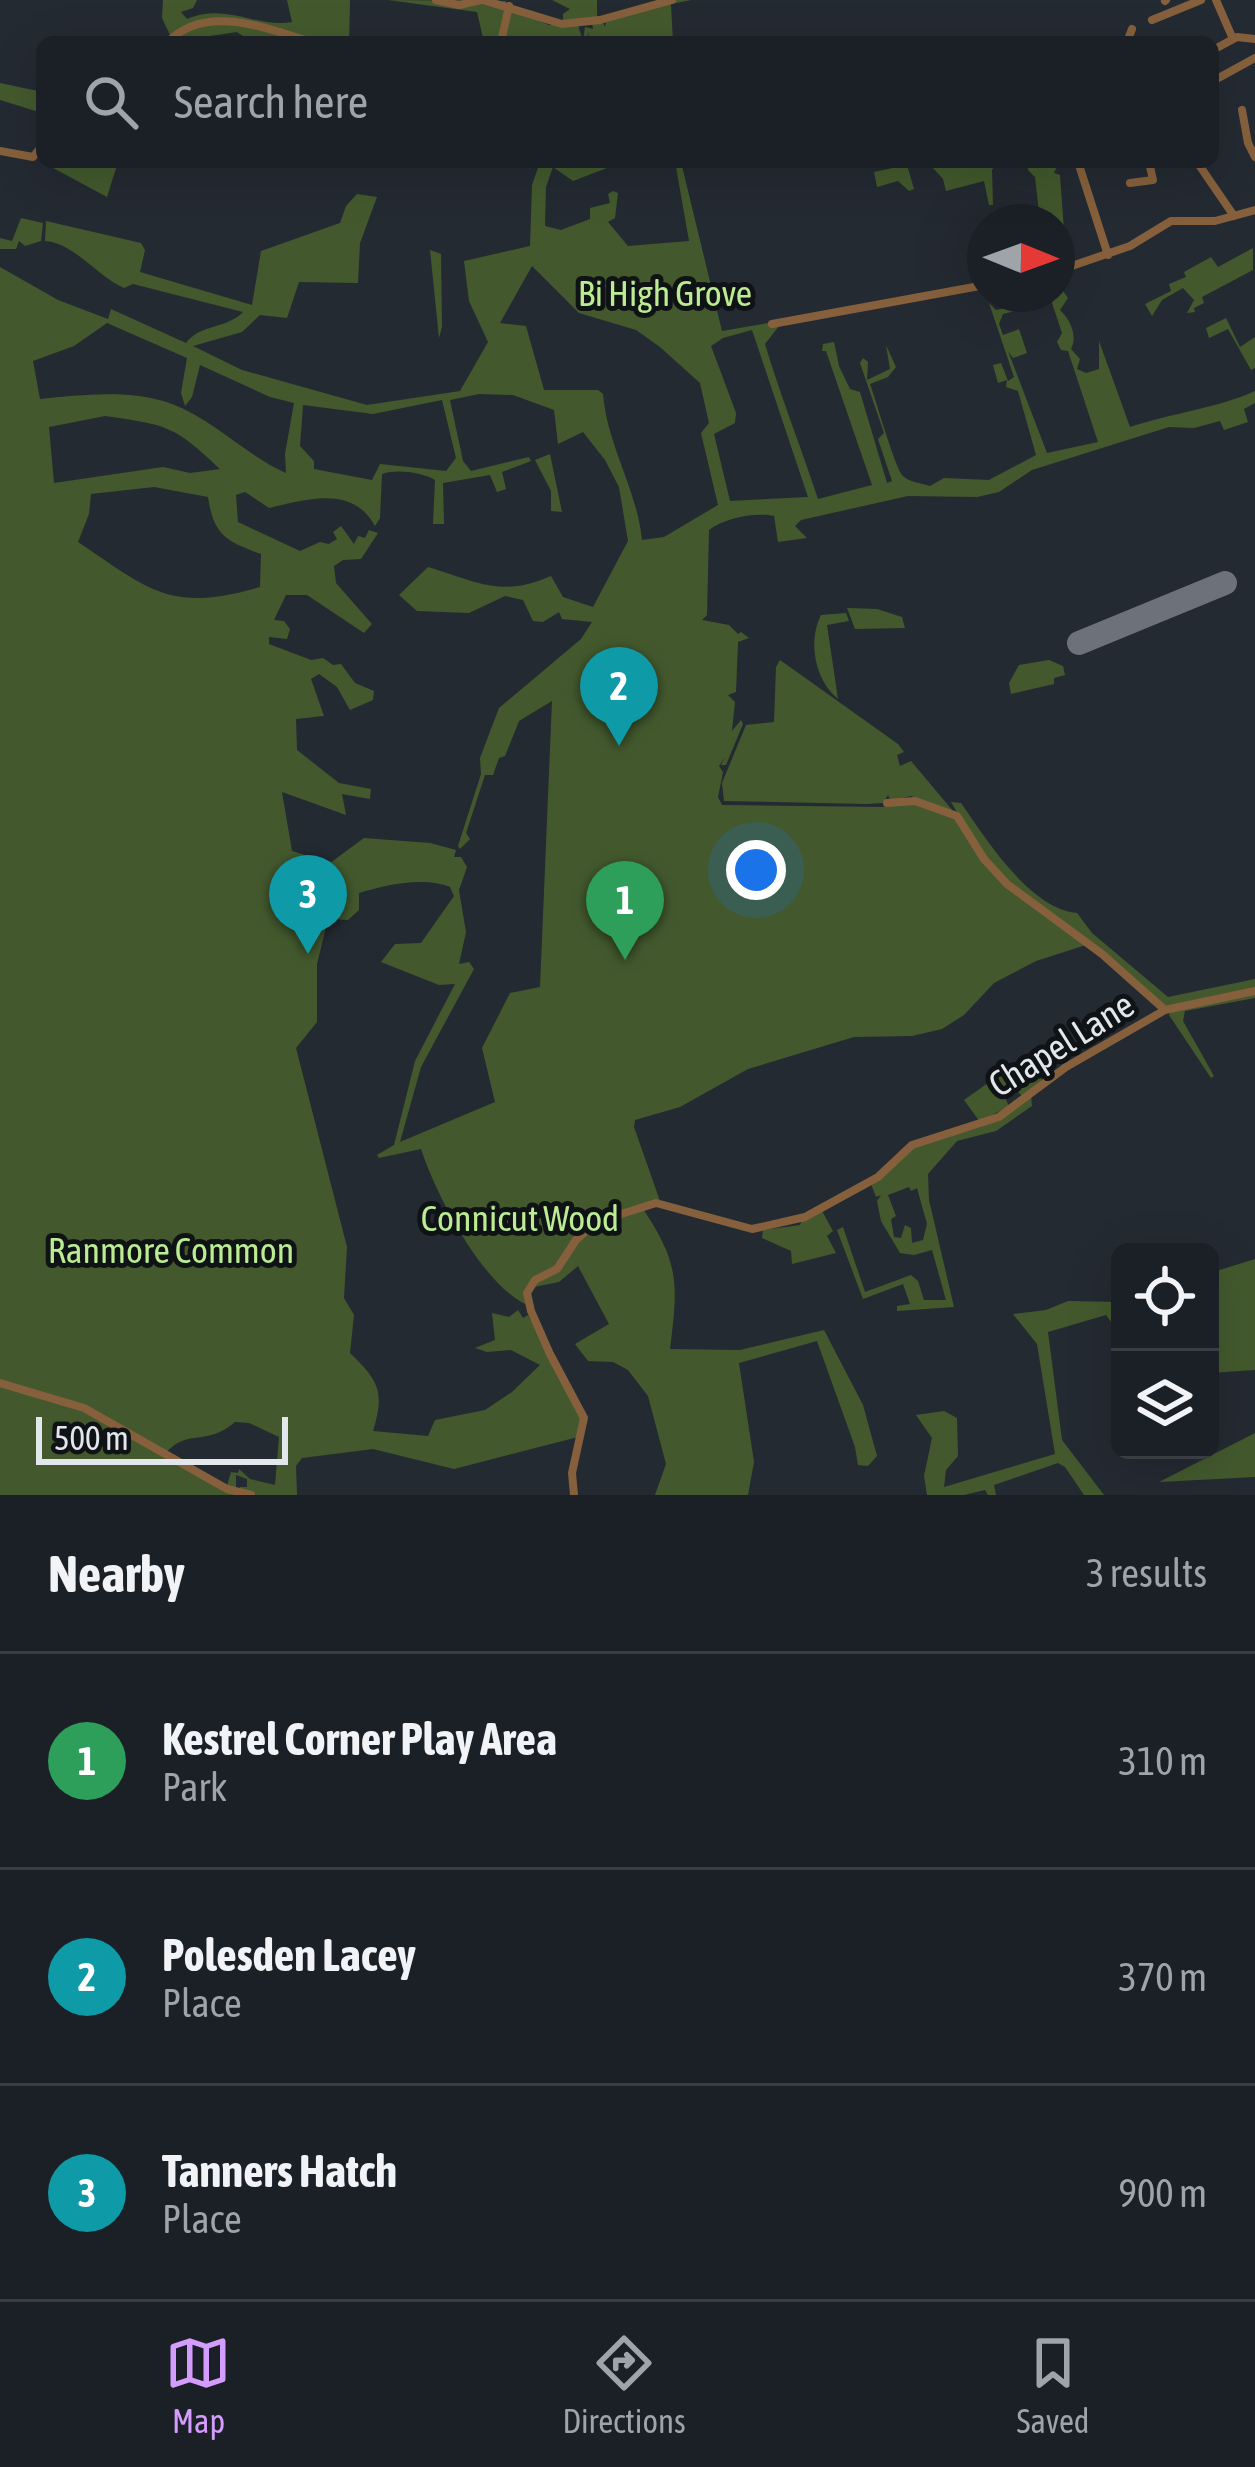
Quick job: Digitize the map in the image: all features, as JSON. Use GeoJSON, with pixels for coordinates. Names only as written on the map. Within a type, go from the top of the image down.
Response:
{"type":"FeatureCollection","features":[{"type":"Feature","properties":{"kind":"street"},"geometry":{"type":"LineString","coordinates":[[436,0],[459,5],[482,0],[548,23],[583,24],[672,0]]}},
{"type":"Feature","properties":{"kind":"street"},"geometry":{"type":"LineString","coordinates":[[1166,0],[1170,13]]}},
{"type":"Feature","properties":{"kind":"street"},"geometry":{"type":"LineString","coordinates":[[1152,20],[1201,0]]}},
{"type":"Feature","properties":{"kind":"street"},"geometry":{"type":"LineString","coordinates":[[1216,0],[1233,39]]}},
{"type":"Feature","properties":{"kind":"street"},"geometry":{"type":"LineString","coordinates":[[502,36],[509,6]]}},
{"type":"Feature","properties":{"kind":"street"},"geometry":{"type":"LineString","coordinates":[[173,36],[199,22],[242,22],[290,36]]}},
{"type":"Feature","properties":{"kind":"street"},"geometry":{"type":"LineString","coordinates":[[1129,36],[1132,29]]}},
{"type":"Feature","properties":{"kind":"street"},"geometry":{"type":"LineString","coordinates":[[1219,47],[1233,39],[1255,39]]}},
{"type":"Feature","properties":{"kind":"street"},"geometry":{"type":"LineString","coordinates":[[1219,78],[1255,58]]}},
{"type":"Feature","properties":{"kind":"street"},"geometry":{"type":"LineString","coordinates":[[1242,110],[1255,157]]}},
{"type":"Feature","properties":{"kind":"street"},"geometry":{"type":"LineString","coordinates":[[0,151],[33,157],[36,153]]}},
{"type":"Feature","properties":{"kind":"street"},"geometry":{"type":"LineString","coordinates":[[1080,168],[1108,255]]}},
{"type":"Feature","properties":{"kind":"street"},"geometry":{"type":"LineString","coordinates":[[1130,183],[1153,180],[1150,168]]}},
{"type":"Feature","properties":{"kind":"street"},"geometry":{"type":"LineString","coordinates":[[1201,168],[1234,217]]}},
{"type":"Feature","properties":{"kind":"street"},"geometry":{"type":"LineString","coordinates":[[1075,265],[1137,242],[1166,223],[1210,222],[1255,210]]}},
{"type":"Feature","properties":{"kind":"street"},"geometry":{"type":"LineString","coordinates":[[772,325],[967,288]]}},
{"type":"Feature","properties":{"kind":"street"},"geometry":{"type":"LineString","coordinates":[[887,803],[915,801],[957,816],[998,875],[1094,947],[1165,1010]]}},
{"type":"Feature","properties":{"kind":"street","name":"Chapel Lane"},"geometry":{"type":"LineString","coordinates":[[574,1495],[572,1473],[585,1422],[528,1304],[530,1284],[557,1269],[576,1240],[596,1222],[656,1203],[752,1229],[805,1217],[878,1178],[912,1145],[999,1117],[1066,1067],[1165,1010],[1255,991]]}},
{"type":"Feature","properties":{"kind":"street"},"geometry":{"type":"LineString","coordinates":[[0,1383],[85,1408],[227,1489],[251,1495]]}},
{"type":"Feature","properties":{"kind":"green space"},"geometry":{"type":"Polygon","coordinates":[[[163,0],[197,0],[193,8],[181,12],[187,19],[215,13],[278,23],[292,22],[287,0],[350,0],[349,36],[170,35],[162,18],[163,0]]]}},
{"type":"Feature","properties":{"kind":"green space"},"geometry":{"type":"Polygon","coordinates":[[[388,0],[506,1],[506,7],[549,25],[578,25],[581,36],[483,36],[477,12],[388,0]]]}},
{"type":"Feature","properties":{"kind":"green space"},"geometry":{"type":"Polygon","coordinates":[[[552,0],[597,0],[597,20],[563,23],[563,14],[570,9],[552,0]]]}},
{"type":"Feature","properties":{"kind":"green space"},"geometry":{"type":"Polygon","coordinates":[[[665,0],[691,0],[671,4],[673,36],[589,36],[589,31],[584,36],[585,27],[593,29],[592,23],[603,22],[605,27],[606,22],[665,0]]]}},
{"type":"Feature","properties":{"kind":"green space"},"geometry":{"type":"Polygon","coordinates":[[[0,83],[36,91],[36,111],[0,100],[0,83]]]}},
{"type":"Feature","properties":{"kind":"green space"},"geometry":{"type":"Polygon","coordinates":[[[53,168],[116,168],[107,197],[53,168]]]}},
{"type":"Feature","properties":{"kind":"green space"},"geometry":{"type":"Polygon","coordinates":[[[538,168],[553,168],[546,187],[545,226],[561,230],[590,219],[590,208],[610,203],[608,194],[613,191],[618,193],[615,218],[608,222],[628,246],[689,241],[676,168],[682,168],[722,331],[768,323],[779,326],[765,344],[818,499],[872,485],[823,344],[834,342],[850,389],[860,392],[887,483],[892,481],[878,439],[884,433],[860,363],[863,358],[868,362],[867,380],[890,369],[886,345],[896,367],[888,377],[870,384],[895,460],[906,478],[930,486],[944,478],[989,480],[1036,455],[1018,391],[1006,387],[1007,380],[998,383],[993,365],[1001,363],[1008,381],[1014,377],[992,312],[1011,312],[1003,314],[999,324],[1003,335],[1019,329],[1027,353],[1013,358],[1008,351],[1047,453],[1098,442],[1068,351],[1061,350],[1057,342],[1062,333],[1055,312],[1062,312],[1072,328],[1071,349],[1080,359],[1077,369],[1086,373],[1099,369],[1099,341],[1130,427],[1255,391],[1255,403],[1244,409],[1248,422],[1224,430],[1220,421],[1194,428],[1169,427],[1032,470],[999,492],[977,497],[908,496],[801,520],[795,526],[807,538],[778,542],[774,516],[740,517],[709,530],[707,615],[702,620],[729,625],[749,638],[738,642],[736,692],[728,695],[735,702],[732,731],[741,720],[743,724],[726,765],[721,765],[725,757],[719,766],[722,805],[882,807],[912,802],[955,817],[990,869],[1086,945],[1036,961],[994,983],[964,1015],[942,1029],[912,1036],[854,1037],[748,1069],[680,1107],[635,1120],[660,1201],[643,1209],[664,1245],[673,1276],[670,1349],[740,1350],[824,1330],[863,1405],[877,1456],[868,1466],[858,1465],[817,1341],[739,1363],[754,1462],[748,1495],[655,1495],[666,1464],[648,1396],[628,1370],[613,1362],[588,1361],[575,1344],[609,1324],[578,1266],[559,1282],[534,1287],[533,1307],[515,1298],[465,1240],[421,1149],[377,1155],[394,1145],[415,1061],[455,984],[439,985],[381,962],[395,944],[421,943],[454,896],[450,887],[429,882],[359,893],[359,910],[348,920],[328,919],[317,964],[317,1022],[296,1048],[347,1247],[344,1298],[354,1315],[350,1353],[368,1372],[379,1397],[373,1431],[428,1436],[435,1420],[485,1410],[512,1392],[540,1365],[511,1350],[475,1348],[495,1340],[492,1313],[509,1317],[518,1310],[523,1318],[528,1315],[584,1418],[582,1436],[454,1469],[373,1449],[302,1458],[296,1466],[297,1495],[0,1495],[0,267],[58,300],[108,319],[111,309],[186,343],[243,312],[133,284],[124,288],[66,248],[45,241],[46,221],[141,243],[145,250],[140,272],[252,305],[261,251],[340,223],[357,194],[377,197],[360,243],[358,283],[299,282],[287,318],[260,315],[242,332],[193,346],[242,370],[367,405],[460,391],[488,342],[469,301],[464,261],[530,246],[532,185],[538,168]],[[532,266],[500,323],[526,326],[544,390],[598,390],[603,394],[642,540],[664,537],[718,505],[701,433],[709,423],[700,383],[636,330],[579,313],[532,266]],[[107,323],[74,346],[33,361],[40,399],[123,395],[156,399],[201,418],[286,473],[294,403],[200,365],[185,406],[181,393],[187,358],[107,323]],[[752,330],[711,346],[736,413],[735,423],[714,434],[730,501],[808,497],[752,330]],[[479,394],[450,400],[463,461],[471,471],[529,457],[531,461],[502,472],[506,489],[497,492],[490,475],[443,483],[444,524],[433,524],[435,480],[409,472],[382,474],[380,518],[375,526],[366,513],[342,500],[313,499],[269,508],[245,492],[236,495],[238,522],[300,551],[320,542],[329,544],[337,539],[333,532],[341,526],[354,544],[369,530],[378,533],[361,559],[334,566],[336,583],[372,624],[364,633],[307,595],[286,595],[274,620],[284,621],[290,629],[287,639],[269,637],[269,644],[311,660],[341,664],[355,683],[374,691],[373,700],[350,710],[337,687],[319,674],[311,679],[324,716],[296,719],[297,750],[339,783],[371,789],[370,799],[342,794],[346,815],[282,792],[292,851],[330,863],[364,838],[430,843],[456,850],[454,857],[461,857],[467,867],[459,890],[466,932],[459,964],[469,962],[474,969],[421,1067],[400,1142],[495,1102],[482,1048],[510,993],[540,987],[552,701],[519,721],[505,756],[499,758],[493,775],[485,775],[466,833],[470,839],[458,846],[481,774],[480,758],[499,708],[581,639],[592,622],[562,619],[559,612],[543,622],[533,621],[523,600],[505,596],[469,613],[417,611],[399,595],[428,567],[503,587],[551,576],[563,597],[593,607],[628,541],[619,487],[583,432],[558,444],[554,410],[513,395],[479,394]],[[442,400],[373,414],[303,405],[300,446],[314,461],[314,469],[372,480],[380,464],[446,471],[456,458],[442,400]],[[105,416],[49,427],[54,483],[163,467],[190,473],[220,469],[168,429],[105,416]],[[154,487],[91,494],[78,542],[163,593],[204,598],[260,587],[261,554],[218,529],[208,497],[154,487]],[[235,1422],[182,1441],[166,1453],[228,1489],[239,1490],[247,1487],[247,1479],[236,1475],[236,1489],[227,1486],[231,1472],[239,1469],[250,1479],[275,1485],[279,1437],[235,1422]]]}},
{"type":"Feature","properties":{"kind":"green space"},"geometry":{"type":"Polygon","coordinates":[[[554,168],[607,168],[573,181],[554,168]]]}},
{"type":"Feature","properties":{"kind":"green space"},"geometry":{"type":"Polygon","coordinates":[[[908,168],[914,189],[909,191],[898,181],[877,187],[874,172],[908,168]]]}},
{"type":"Feature","properties":{"kind":"green space"},"geometry":{"type":"Polygon","coordinates":[[[933,168],[993,168],[993,204],[989,204],[984,181],[946,191],[933,168]]]}},
{"type":"Feature","properties":{"kind":"green space"},"geometry":{"type":"Polygon","coordinates":[[[1028,168],[1056,168],[1062,204],[1038,204],[1035,177],[1028,168]]]}},
{"type":"Feature","properties":{"kind":"green space"},"geometry":{"type":"Polygon","coordinates":[[[21,218],[43,223],[41,241],[25,246],[19,241],[16,249],[0,249],[0,238],[12,241],[21,218]]]}},
{"type":"Feature","properties":{"kind":"green space"},"geometry":{"type":"Polygon","coordinates":[[[1253,248],[1253,270],[1202,297],[1204,303],[1195,312],[1187,313],[1194,300],[1183,288],[1162,300],[1152,316],[1145,304],[1171,291],[1169,284],[1186,277],[1184,272],[1211,257],[1218,267],[1253,248]]]}},
{"type":"Feature","properties":{"kind":"green space"},"geometry":{"type":"Polygon","coordinates":[[[430,250],[441,254],[439,338],[430,250]]]}},
{"type":"Feature","properties":{"kind":"green space"},"geometry":{"type":"Polygon","coordinates":[[[1226,318],[1240,347],[1255,337],[1255,368],[1251,370],[1228,329],[1209,338],[1206,328],[1226,318]]]}},
{"type":"Feature","properties":{"kind":"green space"},"geometry":{"type":"Polygon","coordinates":[[[550,454],[562,512],[551,511],[551,491],[535,460],[550,454]]]}},
{"type":"Feature","properties":{"kind":"green space"},"geometry":{"type":"Polygon","coordinates":[[[847,608],[877,609],[902,617],[905,628],[855,629],[847,608]]]}},
{"type":"Feature","properties":{"kind":"green space"},"geometry":{"type":"Polygon","coordinates":[[[846,613],[849,621],[827,625],[838,699],[823,681],[815,636],[821,615],[846,613]]]}},
{"type":"Feature","properties":{"kind":"green space"},"geometry":{"type":"Polygon","coordinates":[[[780,660],[898,744],[904,752],[897,755],[900,766],[911,761],[953,811],[911,796],[891,801],[888,795],[883,803],[867,804],[724,801],[722,783],[746,725],[774,722],[780,660]]]}},
{"type":"Feature","properties":{"kind":"green space"},"geometry":{"type":"Polygon","coordinates":[[[1049,660],[1063,666],[1065,675],[1054,678],[1054,684],[1011,694],[1009,683],[1019,665],[1049,660]]]}},
{"type":"Feature","properties":{"kind":"green space"},"geometry":{"type":"Polygon","coordinates":[[[951,802],[961,803],[1026,886],[1060,909],[1077,913],[1092,933],[1168,997],[1255,979],[1255,989],[1165,1008],[1007,882],[973,840],[951,802]]]}},
{"type":"Feature","properties":{"kind":"green space"},"geometry":{"type":"Polygon","coordinates":[[[1255,992],[1255,998],[1185,1011],[1183,1021],[1211,1078],[1169,1015],[1172,1010],[1255,992]]]}},
{"type":"Feature","properties":{"kind":"green space"},"geometry":{"type":"Polygon","coordinates":[[[1026,1056],[1042,1080],[1022,1096],[1017,1091],[1005,1098],[1009,1106],[980,1122],[964,1100],[1026,1056]]]}},
{"type":"Feature","properties":{"kind":"green space"},"geometry":{"type":"Polygon","coordinates":[[[1031,1095],[1032,1106],[996,1131],[957,1141],[928,1174],[929,1200],[954,1307],[897,1311],[897,1306],[910,1304],[903,1284],[863,1299],[837,1230],[843,1227],[865,1292],[911,1275],[924,1300],[946,1300],[932,1250],[900,1253],[881,1221],[877,1201],[881,1195],[876,1197],[871,1184],[913,1146],[981,1127],[1031,1095]],[[909,1187],[888,1195],[896,1216],[891,1219],[894,1237],[901,1238],[905,1225],[911,1228],[912,1243],[923,1240],[927,1224],[917,1188],[911,1191],[909,1187]]]}},
{"type":"Feature","properties":{"kind":"green space"},"geometry":{"type":"Polygon","coordinates":[[[821,1209],[833,1231],[827,1236],[836,1253],[792,1264],[791,1251],[762,1238],[763,1230],[800,1225],[821,1209]]]}},
{"type":"Feature","properties":{"kind":"green space"},"geometry":{"type":"Polygon","coordinates":[[[1255,1259],[1255,1370],[1219,1372],[1219,1270],[1255,1259]]]}},
{"type":"Feature","properties":{"kind":"green space"},"geometry":{"type":"Polygon","coordinates":[[[1068,1301],[1111,1302],[1111,1322],[1106,1315],[1048,1332],[1062,1440],[1104,1495],[1084,1495],[1058,1463],[994,1485],[996,1495],[985,1490],[927,1495],[924,1476],[932,1438],[916,1415],[944,1411],[957,1418],[958,1456],[946,1470],[944,1487],[1055,1454],[1037,1344],[1013,1314],[1046,1310],[1068,1301]]]}},
{"type":"Feature","properties":{"kind":"green space"},"geometry":{"type":"Polygon","coordinates":[[[1255,1433],[1255,1477],[1159,1482],[1204,1459],[1219,1459],[1219,1451],[1255,1433]]]}},
{"type":"Feature","properties":{"kind":"runway"},"geometry":{"type":"LineString","coordinates":[[1079,643],[1225,583]]}},
{"type":"Feature","properties":{"kind":"place","name":"Polesden Lacey"},"geometry":{"type":"Point","coordinates":[619,746]}},
{"type":"Feature","properties":{"kind":"place","name":"Tanners Hatch"},"geometry":{"type":"Point","coordinates":[308,954]}},
{"type":"Feature","properties":{"kind":"place","name":"Kestrel Corner Play Area"},"geometry":{"type":"Point","coordinates":[625,960]}},
{"type":"Feature","properties":{"kind":"park label","name":"Bi High Grove"},"geometry":{"type":"Point","coordinates":[665,293]}},
{"type":"Feature","properties":{"kind":"park label","name":"Connicut Wood"},"geometry":{"type":"Point","coordinates":[520,1218]}},
{"type":"Feature","properties":{"kind":"park label","name":"Ranmore Common"},"geometry":{"type":"Point","coordinates":[171,1250]}}]}
